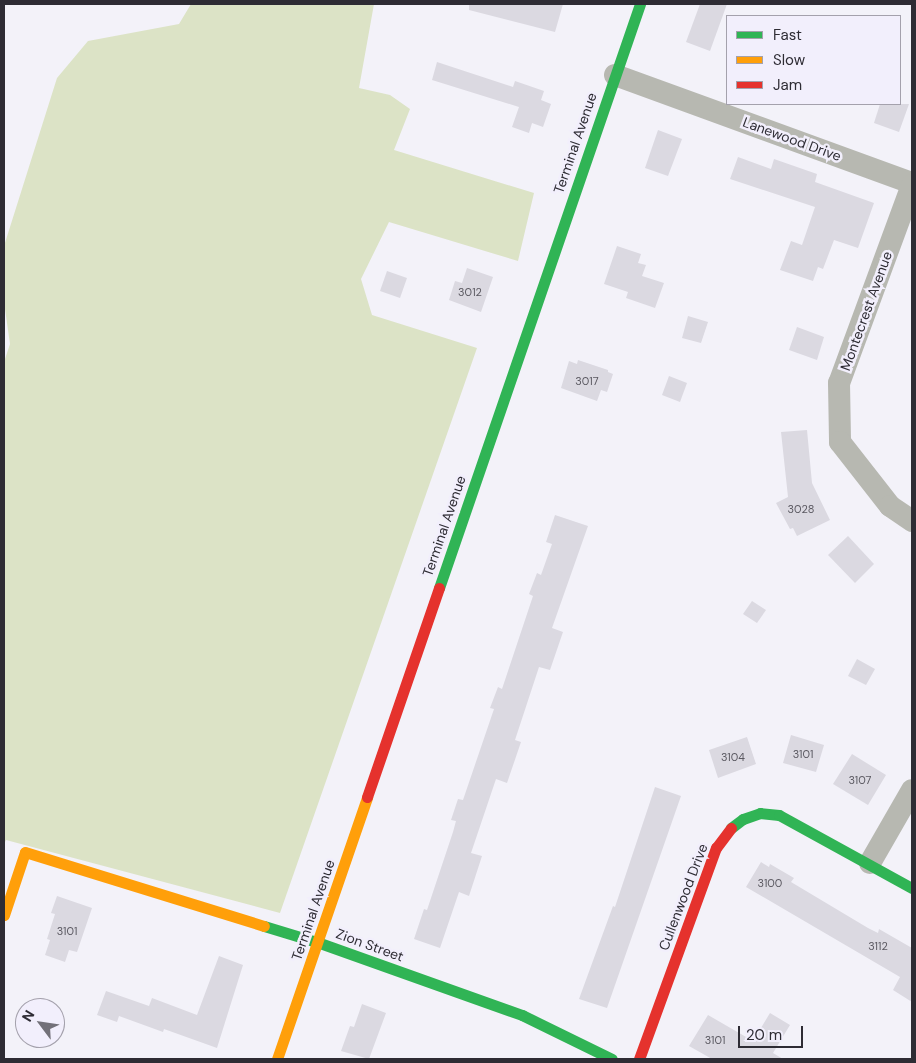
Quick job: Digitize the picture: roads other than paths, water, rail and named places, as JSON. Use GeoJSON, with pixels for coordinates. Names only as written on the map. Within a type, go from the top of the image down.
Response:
{"type":"FeatureCollection","features":[{"type":"Feature","properties":{"kind":"street","name":"Terminal Avenue"},"geometry":{"type":"LineString","coordinates":[[277,1059],[640,4]]}},
{"type":"Feature","properties":{"kind":"street","name":"Lanewood Drive"},"geometry":{"type":"LineString","coordinates":[[615,75],[912,184]]}},
{"type":"Feature","properties":{"kind":"street","name":"Montecrest Avenue"},"geometry":{"type":"LineString","coordinates":[[912,184],[839,384],[840,442],[890,506],[912,521]]}},
{"type":"Feature","properties":{"kind":"street"},"geometry":{"type":"LineString","coordinates":[[870,863],[912,790]]}},
{"type":"Feature","properties":{"kind":"street","name":"Cullenwood Drive"},"geometry":{"type":"LineString","coordinates":[[639,1059],[716,848],[728,830],[743,819],[760,813],[779,815],[870,863],[912,888]]}},
{"type":"Feature","properties":{"kind":"street","name":"Zion Street"},"geometry":{"type":"LineString","coordinates":[[4,915],[25,852],[318,942],[522,1015],[612,1059]]}}]}
